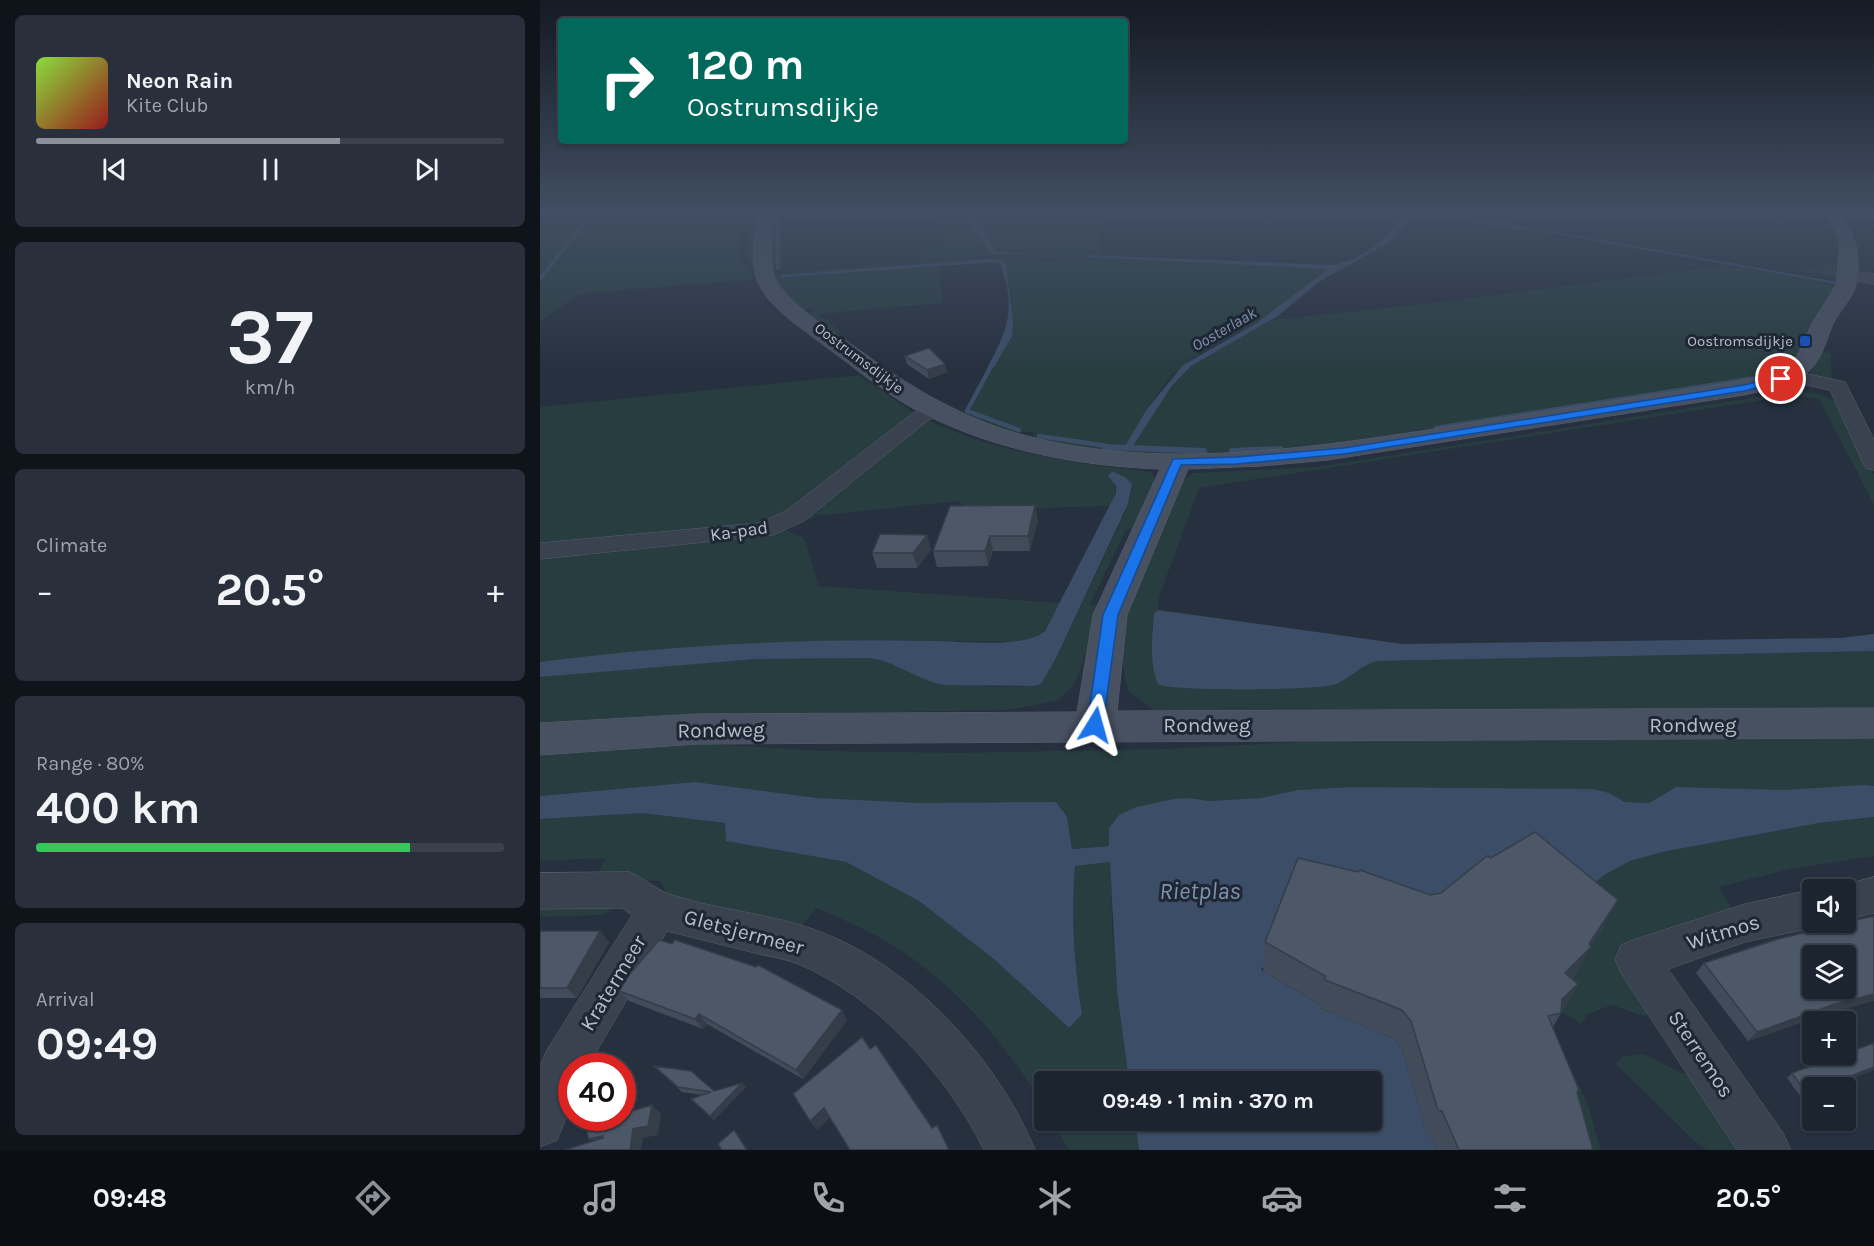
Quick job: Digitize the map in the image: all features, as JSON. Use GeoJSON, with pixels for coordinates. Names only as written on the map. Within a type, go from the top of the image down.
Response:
{"type":"FeatureCollection","features":[{"type":"Feature","properties":{"kind":"street","name":"Oostrumsdijkje"},"geometry":{"type":"LineString","coordinates":[[765,266],[765,277],[775,293],[789,305],[880,377],[935,410],[975,427],[1043,446],[1114,457],[1177,462],[1237,461],[1344,451],[1758,386],[1789,376]]}},
{"type":"Feature","properties":{"kind":"street"},"geometry":{"type":"LineString","coordinates":[[1789,376],[1809,356],[1823,323],[1846,285],[1847,266]]}},
{"type":"Feature","properties":{"kind":"street"},"geometry":{"type":"LineString","coordinates":[[1846,275],[1874,279]]}},
{"type":"Feature","properties":{"kind":"street"},"geometry":{"type":"LineString","coordinates":[[1789,376],[1838,386],[1874,464]]}},
{"type":"Feature","properties":{"kind":"street","name":"Ka-pad"},"geometry":{"type":"LineString","coordinates":[[540,551],[764,530],[781,524],[795,516],[920,417],[935,410]]}},
{"type":"Feature","properties":{"kind":"street"},"geometry":{"type":"LineString","coordinates":[[1095,725],[1110,615],[1177,462]]}},
{"type":"Feature","properties":{"kind":"street","name":"Rondweg"},"geometry":{"type":"LineString","coordinates":[[540,739],[697,729],[1095,725],[1874,723]]}},
{"type":"Feature","properties":{"kind":"street","name":"Gletsjermeer"},"geometry":{"type":"LineString","coordinates":[[540,891],[629,890],[657,910],[799,944],[866,979],[896,1002],[946,1050],[991,1113],[1010,1150]]}},
{"type":"Feature","properties":{"kind":"street"},"geometry":{"type":"LineString","coordinates":[[1856,900],[1874,896]]}},
{"type":"Feature","properties":{"kind":"street","name":"Kratermeer"},"geometry":{"type":"LineString","coordinates":[[540,1123],[563,1066],[657,910]]}},
{"type":"Feature","properties":{"kind":"street","name":"Witmos"},"geometry":{"type":"LineString","coordinates":[[1636,959],[1745,923],[1802,911]]}},
{"type":"Feature","properties":{"kind":"street","name":"Sterremos"},"geometry":{"type":"LineString","coordinates":[[1636,959],[1766,1150]]}},
{"type":"Feature","properties":{"kind":"green space"},"geometry":{"type":"Polygon","coordinates":[[[540,266],[745,266],[754,279],[579,294],[540,321],[540,266]]]}},
{"type":"Feature","properties":{"kind":"green space"},"geometry":{"type":"Polygon","coordinates":[[[754,266],[760,266],[760,274],[754,266]]]}},
{"type":"Feature","properties":{"kind":"green space"},"geometry":{"type":"Polygon","coordinates":[[[783,266],[783,269],[772,267],[783,266]]]}},
{"type":"Feature","properties":{"kind":"green space"},"geometry":{"type":"Polygon","coordinates":[[[871,266],[891,266],[845,269],[939,266],[942,301],[941,303],[819,314],[844,334],[833,333],[808,313],[815,311],[804,310],[786,294],[775,277],[790,272],[871,266]]]}},
{"type":"Feature","properties":{"kind":"green space"},"geometry":{"type":"Polygon","coordinates":[[[1006,266],[1262,266],[1329,269],[1267,316],[1206,349],[1184,365],[1158,393],[1125,447],[1133,446],[1171,387],[1191,366],[1272,320],[1442,302],[1723,266],[1837,284],[1821,307],[1815,327],[1809,326],[1801,345],[1807,346],[1802,354],[1779,374],[1767,368],[1761,370],[1773,377],[1428,433],[1424,429],[1415,430],[1417,434],[1322,448],[1226,455],[1177,455],[1081,448],[1034,439],[1033,432],[1014,433],[991,428],[930,396],[969,414],[994,366],[1013,320],[1006,266]]]}},
{"type":"Feature","properties":{"kind":"green space"},"geometry":{"type":"Polygon","coordinates":[[[1819,266],[1840,266],[1839,277],[1794,270],[1819,266]]]}},
{"type":"Feature","properties":{"kind":"green space"},"geometry":{"type":"Polygon","coordinates":[[[1822,352],[1830,353],[1832,378],[1828,380],[1811,376],[1810,373],[1822,352]]]}},
{"type":"Feature","properties":{"kind":"green space"},"geometry":{"type":"Polygon","coordinates":[[[859,375],[917,415],[773,523],[540,548],[540,407],[859,375]]]}},
{"type":"Feature","properties":{"kind":"green space"},"geometry":{"type":"Polygon","coordinates":[[[1796,391],[1820,394],[1835,401],[1862,457],[1874,474],[1874,505],[1819,399],[1795,395],[1199,488],[1159,597],[1152,630],[1177,688],[1251,689],[1325,686],[1339,682],[1365,664],[1377,661],[1874,651],[1874,714],[1411,715],[1154,710],[1128,691],[1122,654],[1123,616],[1180,483],[1193,473],[1318,467],[1796,391]]]}},
{"type":"Feature","properties":{"kind":"green space"},"geometry":{"type":"Polygon","coordinates":[[[928,420],[955,432],[1010,449],[1065,461],[1151,472],[1157,482],[1138,526],[1126,530],[1090,604],[1101,606],[1077,679],[1056,701],[1008,710],[761,714],[540,730],[540,677],[570,673],[756,659],[869,658],[990,687],[1035,686],[1057,656],[1124,515],[1132,490],[1125,477],[1112,471],[1109,478],[1115,491],[1109,506],[971,510],[958,501],[814,516],[813,519],[801,518],[928,420]]]}},
{"type":"Feature","properties":{"kind":"green space"},"geometry":{"type":"Polygon","coordinates":[[[781,528],[804,538],[819,586],[1060,603],[1042,635],[1012,642],[876,640],[769,643],[611,654],[540,662],[540,555],[584,555],[661,547],[781,528]]]}},
{"type":"Feature","properties":{"kind":"green space"},"geometry":{"type":"Polygon","coordinates":[[[1874,737],[1874,786],[1785,790],[1676,787],[1649,803],[1625,802],[1609,793],[1350,787],[1298,790],[1261,798],[1209,801],[1189,798],[1136,807],[1109,846],[1072,849],[1067,817],[922,803],[817,798],[695,782],[540,796],[540,753],[694,743],[824,751],[957,753],[1166,749],[1356,739],[1874,737]]]}},
{"type":"Feature","properties":{"kind":"green space"},"geometry":{"type":"Polygon","coordinates":[[[642,813],[725,823],[726,841],[846,862],[919,901],[995,960],[1069,1028],[1082,1013],[1074,940],[1075,866],[1111,862],[1112,925],[1117,992],[1128,1071],[1034,1071],[1034,1091],[999,1042],[963,1002],[924,967],[893,945],[817,908],[795,933],[671,900],[660,881],[598,880],[596,876],[606,858],[540,861],[540,819],[642,813]]]}},
{"type":"Feature","properties":{"kind":"green space"},"geometry":{"type":"Polygon","coordinates":[[[1874,817],[1874,856],[1790,869],[1718,887],[1735,912],[1614,952],[1647,1001],[1650,1011],[1646,1017],[1612,1005],[1588,1014],[1581,1024],[1550,1001],[1575,976],[1573,973],[1602,929],[1586,891],[1604,875],[1629,861],[1662,852],[1819,823],[1874,817]]]}},
{"type":"Feature","properties":{"kind":"green space"},"geometry":{"type":"Polygon","coordinates":[[[616,901],[612,910],[603,915],[540,917],[540,903],[616,901]]]}},
{"type":"Feature","properties":{"kind":"green space"},"geometry":{"type":"Polygon","coordinates":[[[1644,1054],[1681,1073],[1695,1076],[1747,1150],[1707,1150],[1693,1140],[1615,1063],[1624,1056],[1644,1054]]]}},
{"type":"Feature","properties":{"kind":"green space"},"geometry":{"type":"Polygon","coordinates":[[[1566,1067],[1584,1095],[1601,1150],[1568,1150],[1566,1067]]]}},
{"type":"Feature","properties":{"kind":"green space"},"geometry":{"type":"Polygon","coordinates":[[[1058,1131],[1136,1131],[1139,1150],[1069,1150],[1058,1131]]]}},
{"type":"Feature","properties":{"kind":"water"},"geometry":{"type":"Polygon","coordinates":[[[902,266],[944,266],[782,277],[781,275],[902,266]]]}},
{"type":"Feature","properties":{"kind":"water"},"geometry":{"type":"Polygon","coordinates":[[[1001,266],[1006,266],[1013,320],[1012,336],[994,367],[988,366],[1001,340],[1008,316],[1008,292],[1001,266]]]}},
{"type":"Feature","properties":{"kind":"water"},"geometry":{"type":"Polygon","coordinates":[[[1261,266],[1348,266],[1320,281],[1278,316],[1191,366],[1171,387],[1133,446],[1125,446],[1147,409],[1183,365],[1255,324],[1328,269],[1261,266]]]}},
{"type":"Feature","properties":{"kind":"water"},"geometry":{"type":"Polygon","coordinates":[[[1734,266],[1745,266],[1837,282],[1837,284],[1734,266]]]}},
{"type":"Feature","properties":{"kind":"water"},"geometry":{"type":"Polygon","coordinates":[[[1112,471],[1125,477],[1132,484],[1128,504],[1057,656],[1041,684],[1035,686],[943,685],[889,663],[869,658],[756,659],[540,677],[540,662],[637,651],[786,642],[885,640],[992,643],[1036,637],[1045,631],[1116,493],[1116,486],[1108,476],[1112,471]]]}},
{"type":"Feature","properties":{"kind":"water"},"geometry":{"type":"Polygon","coordinates":[[[1158,610],[1403,644],[1841,638],[1874,634],[1874,651],[1377,661],[1344,680],[1321,687],[1215,689],[1169,687],[1158,684],[1153,667],[1154,614],[1158,610]]]}},
{"type":"Feature","properties":{"kind":"water","name":"Rietplas"},"geometry":{"type":"Polygon","coordinates":[[[695,782],[817,798],[922,803],[1056,802],[1067,817],[1072,849],[1109,846],[1109,828],[1119,815],[1136,807],[1174,799],[1189,798],[1209,801],[1261,798],[1298,790],[1350,787],[1593,789],[1609,793],[1625,802],[1649,803],[1676,787],[1785,790],[1863,785],[1874,786],[1874,817],[1819,823],[1662,852],[1630,861],[1604,875],[1586,891],[1262,968],[1261,970],[1320,1004],[1320,1008],[1393,1038],[1402,1049],[1427,1135],[1431,1136],[1436,1150],[1139,1150],[1136,1131],[1382,1131],[1382,1071],[1128,1071],[1117,992],[1110,862],[1075,866],[1074,940],[1082,1014],[1069,1028],[995,960],[919,901],[846,862],[726,841],[725,823],[642,813],[540,819],[540,796],[695,782]]]}},
{"type":"Feature","properties":{"kind":"building"},"geometry":{"type":"Polygon","coordinates":[[[929,348],[945,364],[927,370],[905,356],[929,348]]]}},
{"type":"Feature","properties":{"kind":"building"},"geometry":{"type":"Polygon","coordinates":[[[1035,505],[1028,536],[990,536],[985,551],[933,551],[950,506],[1035,505]]]}},
{"type":"Feature","properties":{"kind":"building"},"geometry":{"type":"Polygon","coordinates":[[[880,534],[927,535],[913,553],[872,553],[880,534]]]}},
{"type":"Feature","properties":{"kind":"building"},"geometry":{"type":"Polygon","coordinates":[[[1535,832],[1618,900],[1589,944],[1591,947],[1565,973],[1578,984],[1562,999],[1561,1013],[1548,1016],[1579,1090],[1577,1092],[1593,1150],[1459,1150],[1442,1111],[1438,1110],[1411,1021],[1402,1010],[1325,980],[1325,976],[1265,942],[1298,858],[1358,872],[1360,870],[1430,895],[1441,893],[1487,856],[1491,858],[1535,832]]]}},
{"type":"Feature","properties":{"kind":"building"},"geometry":{"type":"Polygon","coordinates":[[[1874,916],[1874,994],[1856,999],[1856,945],[1802,945],[1802,999],[1854,999],[1816,1011],[1802,1011],[1802,1016],[1757,1032],[1704,963],[1803,933],[1856,933],[1856,920],[1874,916]]]}},
{"type":"Feature","properties":{"kind":"building"},"geometry":{"type":"Polygon","coordinates":[[[540,931],[600,931],[567,988],[540,988],[540,931]]]}},
{"type":"Feature","properties":{"kind":"building"},"geometry":{"type":"Polygon","coordinates":[[[659,940],[672,944],[675,940],[756,967],[758,965],[842,1010],[796,1070],[699,1014],[695,1019],[619,991],[628,976],[659,940]]]}},
{"type":"Feature","properties":{"kind":"building"},"geometry":{"type":"Polygon","coordinates":[[[862,1037],[870,1049],[876,1045],[932,1128],[937,1125],[949,1150],[850,1150],[824,1108],[810,1121],[793,1094],[862,1037]]]}},
{"type":"Feature","properties":{"kind":"building"},"geometry":{"type":"Polygon","coordinates":[[[1874,1043],[1874,1067],[1848,1077],[1802,1077],[1802,1087],[1792,1073],[1814,1065],[1856,1065],[1856,1050],[1874,1043]]]}},
{"type":"Feature","properties":{"kind":"building"},"geometry":{"type":"Polygon","coordinates":[[[654,1066],[691,1071],[714,1091],[742,1083],[710,1116],[691,1099],[711,1092],[678,1087],[654,1066]]]}},
{"type":"Feature","properties":{"kind":"building"},"geometry":{"type":"Polygon","coordinates":[[[652,1105],[648,1126],[636,1128],[636,1110],[652,1105]]]}},
{"type":"Feature","properties":{"kind":"building"},"geometry":{"type":"Polygon","coordinates":[[[734,1130],[747,1150],[722,1150],[718,1144],[734,1130]]]}},
{"type":"Feature","properties":{"kind":"building"},"geometry":{"type":"Polygon","coordinates":[[[587,1131],[633,1131],[630,1150],[565,1150],[603,1138],[603,1136],[589,1139],[587,1131]]]}},
{"type":"Feature","properties":{"kind":"waterway"},"geometry":{"type":"LineString","coordinates":[[540,279],[551,266]]}},
{"type":"Feature","properties":{"kind":"waterway"},"geometry":{"type":"LineString","coordinates":[[991,366],[967,411],[1019,430]]}},
{"type":"Feature","properties":{"kind":"waterway"},"geometry":{"type":"LineString","coordinates":[[1436,428],[1763,377]]}},
{"type":"Feature","properties":{"kind":"waterway"},"geometry":{"type":"LineString","coordinates":[[1039,436],[1118,448]]}},
{"type":"Feature","properties":{"kind":"waterway"},"geometry":{"type":"LineString","coordinates":[[1105,447],[1118,448]]}},
{"type":"Feature","properties":{"kind":"waterway"},"geometry":{"type":"LineString","coordinates":[[1118,448],[1204,451]]}},
{"type":"Feature","properties":{"kind":"waterway"},"geometry":{"type":"LineString","coordinates":[[1232,451],[1280,449]]}},
{"type":"Feature","properties":{"kind":"place","name":"Oostromsdijkje"},"geometry":{"type":"Point","coordinates":[1805,341]}},
{"type":"Feature","properties":{"kind":"route"},"geometry":{"type":"LineString","coordinates":[[1095,725],[1110,615],[1177,462],[1237,461],[1344,451],[1744,388],[1781,379]]}},
{"type":"Feature","properties":{"kind":"water label","name":"Oosterlaak"},"geometry":{"type":"Point","coordinates":[1224,329]}}]}
